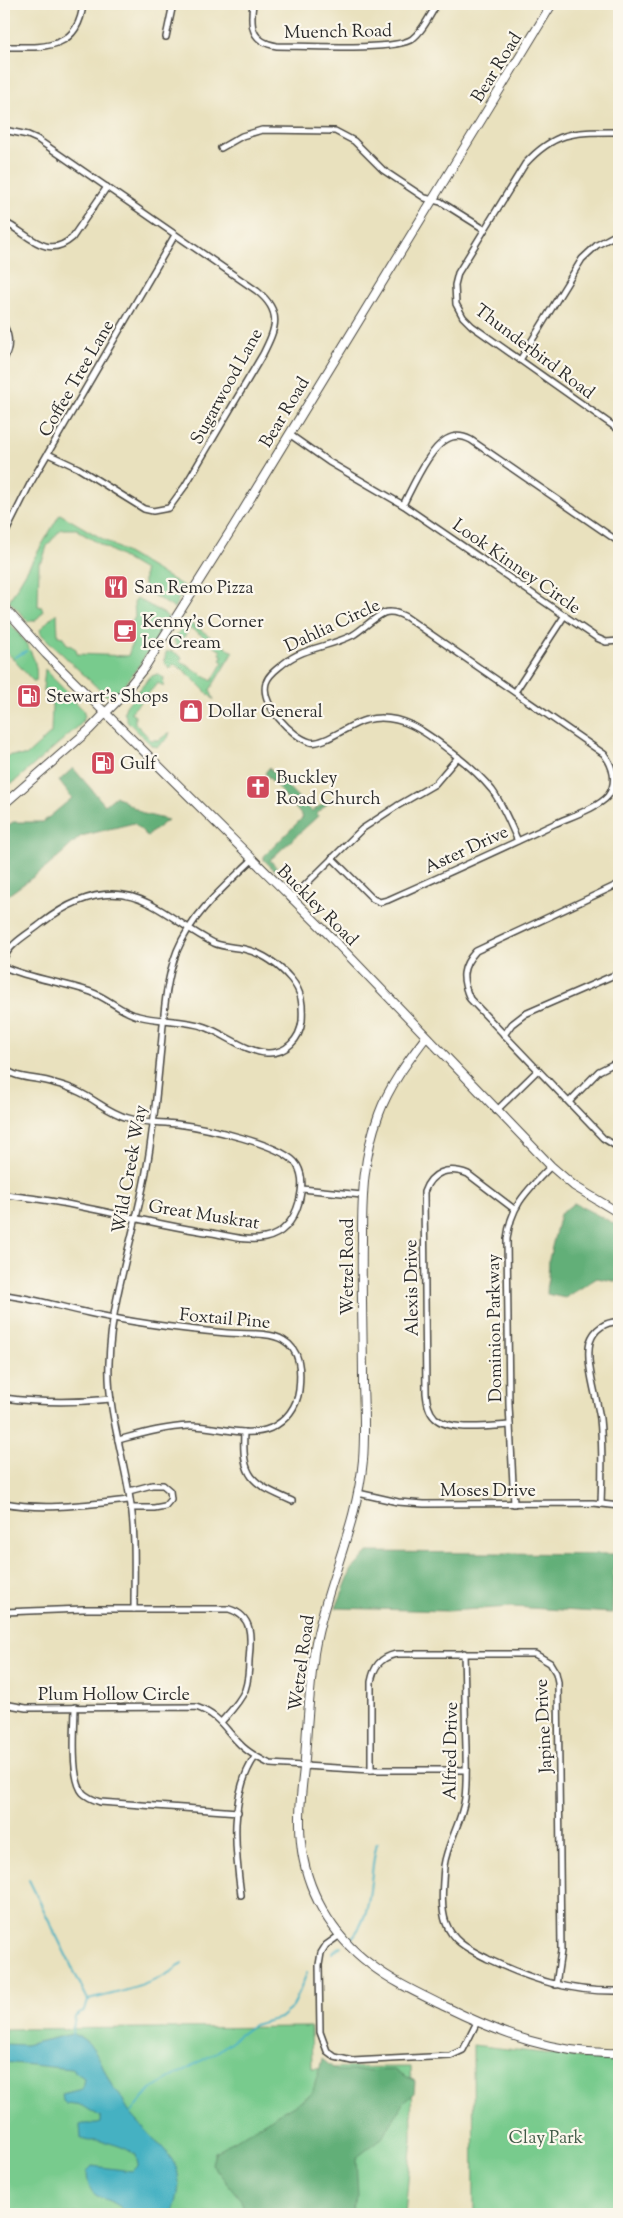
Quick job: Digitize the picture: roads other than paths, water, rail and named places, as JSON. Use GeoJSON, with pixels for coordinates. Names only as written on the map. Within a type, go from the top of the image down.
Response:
{"type":"FeatureCollection","features":[{"type":"Feature","properties":{"kind":"street"},"geometry":{"type":"LineString","coordinates":[[4,47],[45,47],[57,44],[68,38],[76,29],[83,4]]}},
{"type":"Feature","properties":{"kind":"street"},"geometry":{"type":"LineString","coordinates":[[166,37],[173,4]]}},
{"type":"Feature","properties":{"kind":"street","name":"Muench Road"},"geometry":{"type":"LineString","coordinates":[[253,4],[251,23],[253,30],[258,38],[267,44],[277,46],[386,45],[404,43],[412,39],[420,31],[437,4]]}},
{"type":"Feature","properties":{"kind":"street","name":"Bear Road"},"geometry":{"type":"LineString","coordinates":[[4,804],[72,747],[105,714],[144,668],[552,4]]}},
{"type":"Feature","properties":{"kind":"street","name":"Sugarwood Lane"},"geometry":{"type":"LineString","coordinates":[[4,130],[28,134],[37,139],[258,290],[270,302],[275,312],[273,333],[244,388],[174,503],[163,510],[153,511],[144,509],[78,468],[48,454]]}},
{"type":"Feature","properties":{"kind":"street"},"geometry":{"type":"LineString","coordinates":[[222,148],[242,136],[262,130],[335,131],[354,141],[383,170],[425,198],[441,202],[484,229]]}},
{"type":"Feature","properties":{"kind":"street","name":"Thunderbird Road"},"geometry":{"type":"LineString","coordinates":[[619,132],[584,132],[556,138],[546,144],[525,164],[458,273],[455,285],[456,304],[463,317],[472,326],[619,430]]}},
{"type":"Feature","properties":{"kind":"street"},"geometry":{"type":"LineString","coordinates":[[4,222],[36,242],[57,248],[65,245],[72,238],[107,187]]}},
{"type":"Feature","properties":{"kind":"street"},"geometry":{"type":"LineString","coordinates":[[520,360],[582,260],[597,245],[619,233]]}},
{"type":"Feature","properties":{"kind":"street","name":"Coffee Tree Lane"},"geometry":{"type":"LineString","coordinates":[[4,536],[30,484],[175,234]]}},
{"type":"Feature","properties":{"kind":"street"},"geometry":{"type":"LineString","coordinates":[[4,326],[8,338],[8,350],[4,359]]}},
{"type":"Feature","properties":{"kind":"street","name":"Look Kinney Circle"},"geometry":{"type":"LineString","coordinates":[[289,434],[329,462],[403,504],[598,638],[606,642],[619,641]]}},
{"type":"Feature","properties":{"kind":"street"},"geometry":{"type":"LineString","coordinates":[[403,504],[437,447],[452,437],[462,436],[471,440],[619,542]]}},
{"type":"Feature","properties":{"kind":"street","name":"Buckley Road"},"geometry":{"type":"LineString","coordinates":[[4,607],[46,654],[291,899],[551,1166],[574,1186],[619,1213]]}},
{"type":"Feature","properties":{"kind":"street","name":"Dahlia Circle"},"geometry":{"type":"LineString","coordinates":[[518,841],[492,791],[480,776],[428,734],[412,724],[391,719],[367,720],[351,725],[322,741],[313,743],[304,740],[281,720],[267,704],[265,695],[267,680],[289,659],[304,651],[351,636],[383,614],[389,612],[406,617],[604,754],[612,766],[613,782]]}},
{"type":"Feature","properties":{"kind":"street"},"geometry":{"type":"LineString","coordinates":[[515,692],[565,615]]}},
{"type":"Feature","properties":{"kind":"street"},"geometry":{"type":"LineString","coordinates":[[291,899],[371,823],[436,784],[458,757]]}},
{"type":"Feature","properties":{"kind":"street","name":"Aster Drive"},"geometry":{"type":"LineString","coordinates":[[332,858],[373,900],[380,902],[388,900],[602,801],[608,795],[613,782]]}},
{"type":"Feature","properties":{"kind":"street","name":"Wild Creek Way"},"geometry":{"type":"LineString","coordinates":[[131,1508],[111,1399],[109,1364],[113,1318],[147,1167],[154,1122],[163,1020],[170,971],[178,949],[189,928],[211,901],[252,860]]}},
{"type":"Feature","properties":{"kind":"street"},"geometry":{"type":"LineString","coordinates":[[619,884],[476,951],[464,967],[464,980],[470,999],[603,1138],[619,1148]]}},
{"type":"Feature","properties":{"kind":"street"},"geometry":{"type":"LineString","coordinates":[[4,958],[14,945],[70,903],[98,894],[125,895],[139,899],[217,944],[245,949],[262,955],[278,966],[300,991],[302,1006],[301,1027],[298,1037],[291,1045],[280,1052],[258,1052],[205,1027],[191,1023],[138,1016],[91,992],[4,967]]}},
{"type":"Feature","properties":{"kind":"street"},"geometry":{"type":"LineString","coordinates":[[504,1034],[512,1024],[525,1014],[619,973]]}},
{"type":"Feature","properties":{"kind":"street","name":"Wetzel Road"},"geometry":{"type":"LineString","coordinates":[[426,1037],[399,1075],[379,1112],[369,1144],[362,1195],[363,1460],[354,1515],[318,1627],[314,1653],[300,1816],[302,1851],[320,1904],[340,1935],[368,1963],[383,1974],[500,2032],[554,2047],[585,2052],[619,2053]]}},
{"type":"Feature","properties":{"kind":"street"},"geometry":{"type":"LineString","coordinates":[[569,1102],[599,1071],[608,1065],[619,1062]]}},
{"type":"Feature","properties":{"kind":"street","name":"Great Muskrat"},"geometry":{"type":"LineString","coordinates":[[4,1068],[14,1075],[52,1082],[80,1092],[116,1114],[154,1122],[208,1129],[267,1146],[286,1155],[298,1166],[302,1189],[293,1219],[285,1228],[276,1235],[249,1239],[194,1231],[75,1204],[4,1194]]}},
{"type":"Feature","properties":{"kind":"street"},"geometry":{"type":"LineString","coordinates":[[496,1111],[538,1070]]}},
{"type":"Feature","properties":{"kind":"street","name":"Dominion Parkway"},"geometry":{"type":"LineString","coordinates":[[514,1504],[510,1425],[507,1239],[514,1209],[524,1194],[551,1166]]}},
{"type":"Feature","properties":{"kind":"street","name":"Alexis Drive"},"geometry":{"type":"LineString","coordinates":[[510,1425],[451,1426],[440,1422],[434,1417],[428,1407],[426,1392],[424,1192],[428,1183],[437,1173],[447,1170],[459,1170],[468,1174],[514,1209]]}},
{"type":"Feature","properties":{"kind":"street"},"geometry":{"type":"LineString","coordinates":[[302,1189],[362,1195]]}},
{"type":"Feature","properties":{"kind":"street","name":"Foxtail Pine"},"geometry":{"type":"LineString","coordinates":[[4,1295],[113,1318],[184,1330],[275,1336],[292,1346],[299,1360],[299,1393],[295,1406],[281,1422],[270,1428],[244,1432],[190,1426],[169,1428],[118,1440]]}},
{"type":"Feature","properties":{"kind":"street"},"geometry":{"type":"LineString","coordinates":[[601,1504],[602,1451],[590,1345],[592,1336],[599,1328],[606,1324],[619,1322]]}},
{"type":"Feature","properties":{"kind":"street"},"geometry":{"type":"LineString","coordinates":[[4,1398],[60,1403],[111,1399]]}},
{"type":"Feature","properties":{"kind":"street"},"geometry":{"type":"LineString","coordinates":[[244,1432],[244,1464],[250,1476],[257,1484],[292,1501]]}},
{"type":"Feature","properties":{"kind":"street"},"geometry":{"type":"LineString","coordinates":[[128,1491],[152,1485],[163,1485],[170,1491],[171,1498],[165,1506],[131,1508],[134,1609]]}},
{"type":"Feature","properties":{"kind":"street","name":"Moses Drive"},"geometry":{"type":"LineString","coordinates":[[358,1493],[392,1501],[424,1504],[601,1504],[619,1506]]}},
{"type":"Feature","properties":{"kind":"street"},"geometry":{"type":"LineString","coordinates":[[4,1503],[81,1506],[130,1500]]}},
{"type":"Feature","properties":{"kind":"street"},"geometry":{"type":"LineString","coordinates":[[4,1612],[134,1609],[228,1609],[235,1611],[245,1619],[251,1635],[249,1673],[245,1689],[239,1701],[222,1721]]}},
{"type":"Feature","properties":{"kind":"street","name":"Alfred Drive"},"geometry":{"type":"LineString","coordinates":[[464,1653],[466,1770],[462,1811],[444,1867],[443,1896],[446,1924],[453,1936],[468,1948],[521,1975],[577,1989],[619,1991]]}},
{"type":"Feature","properties":{"kind":"street","name":"Japine Drive"},"geometry":{"type":"LineString","coordinates":[[372,1770],[371,1682],[373,1670],[378,1662],[386,1656],[396,1654],[464,1653],[535,1654],[550,1663],[556,1673],[558,1682],[561,1942],[556,1985]]}},
{"type":"Feature","properties":{"kind":"street","name":"Plum Hollow Circle"},"geometry":{"type":"LineString","coordinates":[[4,1704],[26,1708],[196,1707],[207,1711],[222,1721],[243,1747],[255,1757],[270,1764],[372,1770],[466,1770]]}},
{"type":"Feature","properties":{"kind":"street"},"geometry":{"type":"LineString","coordinates":[[75,1707],[76,1775],[83,1793],[93,1800],[238,1812]]}},
{"type":"Feature","properties":{"kind":"street"},"geometry":{"type":"LineString","coordinates":[[241,1895],[237,1848],[238,1812],[241,1785],[246,1771],[255,1757]]}},
{"type":"Feature","properties":{"kind":"street"},"geometry":{"type":"LineString","coordinates":[[340,1935],[326,1945],[321,1953],[319,1964],[320,2032],[323,2046],[334,2058],[352,2061],[450,2056],[463,2050],[477,2022]]}},
{"type":"Feature","properties":{"kind":"water"},"geometry":{"type":"Polygon","coordinates":[[[72,2034],[80,2037],[93,2048],[112,2086],[130,2112],[172,2159],[178,2173],[179,2183],[173,2214],[126,2214],[121,2207],[96,2195],[91,2190],[87,2171],[92,2166],[132,2171],[138,2165],[136,2155],[124,2148],[101,2141],[88,2141],[81,2138],[80,2125],[101,2123],[101,2117],[83,2106],[66,2104],[63,2101],[62,2094],[82,2089],[84,2078],[71,2069],[4,2062],[4,2044],[25,2045],[72,2034]]]}},
{"type":"Feature","properties":{"kind":"waterway"},"geometry":{"type":"LineString","coordinates":[[15,657],[26,651]]}},
{"type":"Feature","properties":{"kind":"waterway"},"geometry":{"type":"LineString","coordinates":[[350,1940],[358,1930],[367,1907],[377,1843]]}},
{"type":"Feature","properties":{"kind":"waterway"},"geometry":{"type":"LineString","coordinates":[[29,1880],[88,2000],[85,2010],[75,2017],[72,2034]]}},
{"type":"Feature","properties":{"kind":"waterway"},"geometry":{"type":"LineString","coordinates":[[332,1953],[341,1947]]}},
{"type":"Feature","properties":{"kind":"waterway"},"geometry":{"type":"LineString","coordinates":[[88,2000],[149,1983],[182,1964]]}},
{"type":"Feature","properties":{"kind":"waterway"},"geometry":{"type":"LineString","coordinates":[[130,2114],[151,2089],[217,2052],[253,2025],[280,2018],[293,2007],[307,1973]]}},
{"type":"Feature","properties":{"kind":"place","name":"San Remo Pizza"},"geometry":{"type":"Point","coordinates":[116,587]}},
{"type":"Feature","properties":{"kind":"place","name":"Kenny's Corner Ice Cream"},"geometry":{"type":"Point","coordinates":[125,631]}},
{"type":"Feature","properties":{"kind":"place","name":"Stewart's Shops"},"geometry":{"type":"Point","coordinates":[29,696]}},
{"type":"Feature","properties":{"kind":"place","name":"Dollar General"},"geometry":{"type":"Point","coordinates":[191,711]}},
{"type":"Feature","properties":{"kind":"place","name":"Gulf"},"geometry":{"type":"Point","coordinates":[103,763]}},
{"type":"Feature","properties":{"kind":"place","name":"Buckley Road Church"},"geometry":{"type":"Point","coordinates":[258,787]}},
{"type":"Feature","properties":{"kind":"park label","name":"Clay Park"},"geometry":{"type":"Point","coordinates":[546,2137]}}]}
